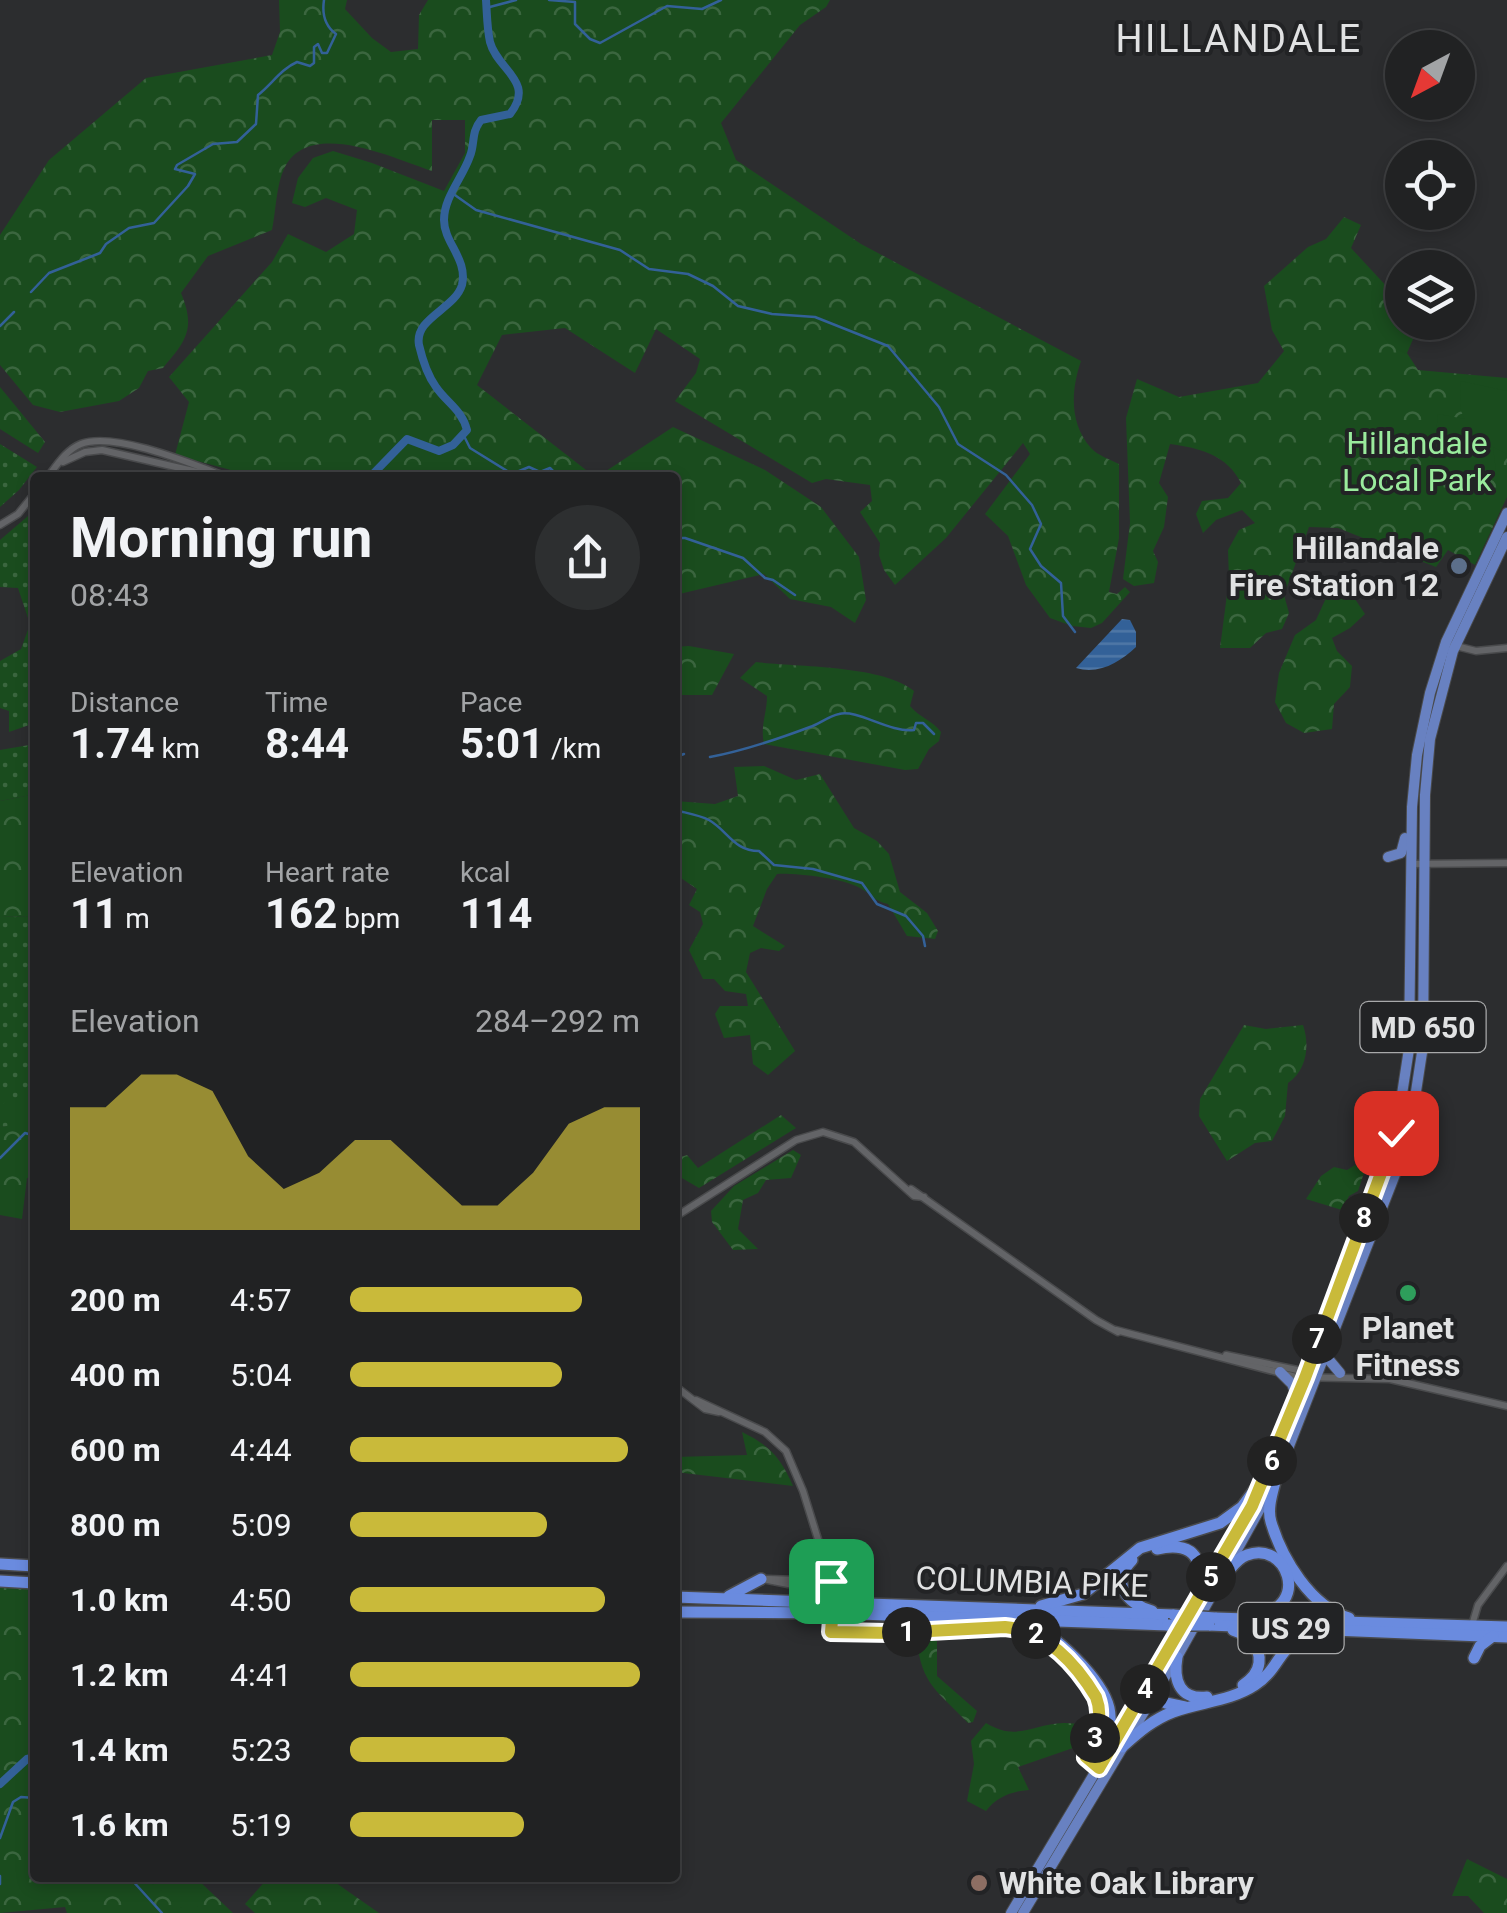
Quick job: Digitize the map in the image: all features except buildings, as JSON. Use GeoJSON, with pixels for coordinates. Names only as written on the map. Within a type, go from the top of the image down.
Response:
{"type":"FeatureCollection","features":[{"type":"Feature","properties":{"kind":"highway"},"geometry":{"type":"LineString","coordinates":[[1009,1614],[1083,1594],[1140,1548],[1226,1519],[1271,1477]]}},
{"type":"Feature","properties":{"kind":"highway"},"geometry":{"type":"LineString","coordinates":[[1271,1477],[1271,1522],[1305,1588],[1326,1608],[1363,1622]]}},
{"type":"Feature","properties":{"kind":"highway"},"geometry":{"type":"LineString","coordinates":[[1170,1618],[1132,1602],[1123,1590],[1123,1571],[1134,1558],[1166,1547],[1186,1549],[1198,1562],[1202,1580],[1191,1611]]}},
{"type":"Feature","properties":{"kind":"highway"},"geometry":{"type":"LineString","coordinates":[[1212,1621],[1269,1613],[1284,1602],[1289,1591],[1284,1568],[1278,1560],[1264,1554],[1248,1554],[1223,1577]]}},
{"type":"Feature","properties":{"kind":"highway"},"geometry":{"type":"LineString","coordinates":[[0,1564],[30,1566]]}},
{"type":"Feature","properties":{"kind":"highway"},"geometry":{"type":"LineString","coordinates":[[720,1599],[758,1581]]}},
{"type":"Feature","properties":{"kind":"highway"},"geometry":{"type":"LineString","coordinates":[[743,1614],[744,1599],[758,1581]]}},
{"type":"Feature","properties":{"kind":"highway"},"geometry":{"type":"LineString","coordinates":[[0,1582],[30,1583]]}},
{"type":"Feature","properties":{"kind":"highway","name":"COLUMBIA PIKE"},"geometry":{"type":"LineString","coordinates":[[680,1598],[1170,1618],[1471,1640],[1501,1632]]}},
{"type":"Feature","properties":{"kind":"highway","name":"COLUMBIA PIKE"},"geometry":{"type":"LineString","coordinates":[[680,1612],[743,1614],[832,1607]]}},
{"type":"Feature","properties":{"kind":"highway"},"geometry":{"type":"LineString","coordinates":[[1009,1614],[1057,1641],[1105,1696],[1110,1721],[1103,1766]]}},
{"type":"Feature","properties":{"kind":"highway"},"geometry":{"type":"LineString","coordinates":[[1177,1657],[1176,1682],[1194,1698],[1225,1692],[1251,1680],[1260,1663],[1259,1650],[1251,1637],[1212,1621]]}},
{"type":"Feature","properties":{"kind":"highway","name":"COLUMBIA PIKE"},"geometry":{"type":"LineString","coordinates":[[1212,1621],[1363,1622],[1471,1640]]}},
{"type":"Feature","properties":{"kind":"highway"},"geometry":{"type":"LineString","coordinates":[[1122,1748],[1152,1722],[1254,1686],[1271,1670],[1285,1648],[1304,1636],[1373,1632]]}},
{"type":"Feature","properties":{"kind":"highway"},"geometry":{"type":"LineString","coordinates":[[1471,1640],[1482,1643],[1501,1632]]}},
{"type":"Feature","properties":{"kind":"highway"},"geometry":{"type":"LineString","coordinates":[[1158,1668],[1152,1687],[1154,1696],[1177,1707],[1190,1707]]}},
{"type":"Feature","properties":{"kind":"main road","name":"MD 650"},"geometry":{"type":"LineString","coordinates":[[1103,1766],[1122,1748],[1247,1535],[1312,1374],[1388,1157],[1403,1101],[1409,1049],[1416,755],[1430,693],[1507,512]]}},
{"type":"Feature","properties":{"kind":"main road","name":"MD 650"},"geometry":{"type":"LineString","coordinates":[[1011,1913],[1103,1766],[1271,1477],[1276,1452],[1297,1398],[1324,1355],[1396,1172],[1414,1106],[1422,1046],[1430,743],[1451,644],[1507,537]]}},
{"type":"Feature","properties":{"kind":"main road"},"geometry":{"type":"LineString","coordinates":[[1388,856],[1405,848],[1405,828],[1412,819]]}},
{"type":"Feature","properties":{"kind":"main road"},"geometry":{"type":"LineString","coordinates":[[1324,1355],[1340,1373]]}},
{"type":"Feature","properties":{"kind":"main road"},"geometry":{"type":"LineString","coordinates":[[1280,1372],[1292,1384],[1297,1398]]}},
{"type":"Feature","properties":{"kind":"main road"},"geometry":{"type":"LineString","coordinates":[[1247,1535],[1277,1463],[1276,1452]]}},
{"type":"Feature","properties":{"kind":"main road"},"geometry":{"type":"LineString","coordinates":[[1023,1913],[1093,1793],[1103,1766]]}},
{"type":"Feature","properties":{"kind":"street"},"geometry":{"type":"LineString","coordinates":[[52,472],[72,449],[94,441],[120,443],[206,472]]}},
{"type":"Feature","properties":{"kind":"street"},"geometry":{"type":"LineString","coordinates":[[0,525],[18,514],[30,500]]}},
{"type":"Feature","properties":{"kind":"street"},"geometry":{"type":"LineString","coordinates":[[1451,644],[1476,651],[1507,648]]}},
{"type":"Feature","properties":{"kind":"street"},"geometry":{"type":"LineString","coordinates":[[1411,864],[1507,863]]}},
{"type":"Feature","properties":{"kind":"street"},"geometry":{"type":"LineString","coordinates":[[680,1214],[796,1140],[823,1132],[854,1142],[914,1196],[924,1197],[1022,1271],[1031,1273],[1116,1330],[1280,1372],[1390,1379],[1507,1406]]}},
{"type":"Feature","properties":{"kind":"street"},"geometry":{"type":"LineString","coordinates":[[1214,1354],[1352,1378]]}},
{"type":"Feature","properties":{"kind":"street"},"geometry":{"type":"LineString","coordinates":[[680,1389],[705,1409],[765,1432],[786,1450],[831,1583],[831,1632],[1005,1627],[1034,1632],[1054,1646],[1096,1697],[1099,1726],[1086,1757],[1103,1766]]}},
{"type":"Feature","properties":{"kind":"street"},"geometry":{"type":"LineString","coordinates":[[1471,1640],[1478,1604],[1507,1566]]}},
{"type":"Feature","properties":{"kind":"street"},"geometry":{"type":"LineString","coordinates":[[758,1581],[831,1583]]}},
{"type":"Feature","properties":{"kind":"green space"},"geometry":{"type":"Polygon","coordinates":[[[279,0],[347,0],[345,9],[391,52],[418,49],[419,15],[428,0],[830,0],[800,25],[721,123],[736,160],[861,244],[1081,361],[1074,395],[1079,428],[1094,451],[1119,464],[1119,538],[1109,592],[1117,594],[1125,587],[1130,592],[1102,623],[1091,628],[1050,618],[1026,585],[1008,536],[985,514],[1030,454],[1023,443],[946,538],[895,585],[884,570],[880,543],[860,512],[872,501],[870,485],[826,479],[812,483],[675,401],[696,373],[700,359],[656,329],[635,373],[565,328],[502,335],[477,385],[589,472],[238,472],[175,455],[189,402],[169,377],[272,262],[288,234],[326,252],[354,234],[357,210],[326,198],[305,207],[292,203],[298,178],[313,158],[333,151],[444,191],[465,153],[465,120],[432,120],[432,171],[354,146],[313,145],[297,153],[282,174],[272,230],[208,256],[181,293],[188,316],[186,334],[163,368],[148,371],[139,388],[119,401],[60,412],[33,405],[0,365],[0,235],[49,160],[146,78],[272,55],[280,32],[279,0]]]}},
{"type":"Feature","properties":{"kind":"green space","name":"Hillandale Local Park"},"geometry":{"type":"Polygon","coordinates":[[[1344,217],[1361,225],[1351,248],[1385,285],[1385,340],[1413,340],[1407,353],[1418,370],[1507,378],[1507,497],[1475,565],[1448,550],[1436,567],[1338,528],[1309,527],[1284,595],[1289,613],[1282,629],[1266,633],[1250,648],[1220,648],[1229,579],[1228,550],[1239,530],[1255,523],[1242,510],[1216,520],[1203,533],[1196,514],[1202,501],[1228,498],[1241,483],[1220,459],[1170,444],[1159,483],[1168,497],[1164,527],[1153,551],[1158,562],[1154,583],[1134,586],[1123,579],[1130,523],[1126,418],[1137,379],[1179,397],[1258,383],[1284,351],[1272,330],[1264,286],[1308,247],[1326,239],[1344,217]]]}},
{"type":"Feature","properties":{"kind":"green space"},"geometry":{"type":"Polygon","coordinates":[[[1461,381],[1507,391],[1507,454],[1493,447],[1496,471],[1489,484],[1434,473],[1432,469],[1438,414],[1465,419],[1460,409],[1461,381]]]}},
{"type":"Feature","properties":{"kind":"green space"},"geometry":{"type":"Polygon","coordinates":[[[0,387],[45,442],[38,453],[0,429],[0,387]]]}},
{"type":"Feature","properties":{"kind":"green space"},"geometry":{"type":"Polygon","coordinates":[[[673,427],[765,470],[821,507],[859,557],[866,600],[855,623],[831,607],[790,599],[764,574],[680,594],[680,472],[605,472],[673,427]]]}},
{"type":"Feature","properties":{"kind":"green space"},"geometry":{"type":"Polygon","coordinates":[[[0,444],[37,467],[0,507],[0,444]]]}},
{"type":"Feature","properties":{"kind":"green space"},"geometry":{"type":"Polygon","coordinates":[[[30,514],[30,624],[18,588],[0,587],[0,540],[30,514]]]}},
{"type":"Feature","properties":{"kind":"green space"},"geometry":{"type":"Polygon","coordinates":[[[1343,581],[1365,614],[1332,638],[1337,651],[1352,666],[1350,687],[1334,704],[1332,729],[1304,733],[1286,723],[1275,702],[1279,673],[1295,635],[1316,620],[1326,598],[1343,581]]]}},
{"type":"Feature","properties":{"kind":"green space"},"geometry":{"type":"Polygon","coordinates":[[[30,624],[30,725],[9,732],[9,711],[0,708],[0,661],[21,649],[30,624]]]}},
{"type":"Feature","properties":{"kind":"green space"},"geometry":{"type":"Polygon","coordinates":[[[680,647],[734,654],[712,695],[680,695],[680,647]]]}},
{"type":"Feature","properties":{"kind":"green space"},"geometry":{"type":"Polygon","coordinates":[[[756,662],[862,672],[900,682],[914,691],[910,706],[941,732],[939,741],[929,749],[918,769],[905,770],[764,744],[767,696],[740,678],[756,662]]]}},
{"type":"Feature","properties":{"kind":"green space"},"geometry":{"type":"Polygon","coordinates":[[[30,745],[30,795],[0,801],[0,750],[30,745]]]}},
{"type":"Feature","properties":{"kind":"green space"},"geometry":{"type":"Polygon","coordinates":[[[764,766],[796,780],[820,774],[854,828],[877,841],[889,854],[900,892],[927,913],[938,931],[935,939],[907,936],[888,904],[852,884],[777,874],[753,926],[785,946],[779,951],[761,948],[750,953],[746,972],[795,1051],[768,1075],[753,1064],[750,1035],[724,1038],[715,1014],[720,1006],[748,1006],[746,994],[725,991],[714,979],[703,979],[689,950],[703,924],[700,912],[689,905],[697,889],[680,877],[680,801],[715,804],[738,796],[734,767],[764,766]]]}},
{"type":"Feature","properties":{"kind":"green space"},"geometry":{"type":"Polygon","coordinates":[[[30,795],[30,916],[0,917],[0,801],[30,795]]]}},
{"type":"Feature","properties":{"kind":"green space"},"geometry":{"type":"Polygon","coordinates":[[[30,916],[30,1095],[15,1126],[0,1127],[0,917],[30,916]]]}},
{"type":"Feature","properties":{"kind":"green space"},"geometry":{"type":"Polygon","coordinates":[[[1244,1025],[1266,1029],[1303,1025],[1306,1049],[1303,1064],[1288,1083],[1285,1116],[1272,1141],[1255,1143],[1227,1161],[1199,1116],[1200,1099],[1244,1025]]]}},
{"type":"Feature","properties":{"kind":"green space"},"geometry":{"type":"Polygon","coordinates":[[[30,1095],[30,1178],[22,1219],[0,1215],[0,1127],[14,1125],[0,1106],[7,1100],[30,1095]]]}},
{"type":"Feature","properties":{"kind":"green space"},"geometry":{"type":"Polygon","coordinates":[[[781,1115],[796,1128],[699,1188],[680,1177],[680,1157],[687,1155],[698,1168],[781,1115]]]}},
{"type":"Feature","properties":{"kind":"green space"},"geometry":{"type":"Polygon","coordinates":[[[793,1150],[801,1155],[791,1178],[766,1180],[758,1193],[743,1200],[738,1229],[758,1249],[733,1250],[712,1222],[711,1211],[734,1186],[793,1150]]]}},
{"type":"Feature","properties":{"kind":"green space"},"geometry":{"type":"Polygon","coordinates":[[[1355,1165],[1364,1173],[1358,1191],[1349,1196],[1342,1210],[1306,1199],[1321,1176],[1334,1167],[1347,1170],[1355,1165]]]}},
{"type":"Feature","properties":{"kind":"green space"},"geometry":{"type":"Polygon","coordinates":[[[742,1432],[773,1453],[793,1486],[680,1473],[680,1457],[747,1455],[742,1432]]]}},
{"type":"Feature","properties":{"kind":"green space"},"geometry":{"type":"Polygon","coordinates":[[[0,1586],[30,1588],[30,1882],[200,1882],[233,1913],[67,1913],[65,1907],[0,1913],[0,1586]]]}},
{"type":"Feature","properties":{"kind":"green space"},"geometry":{"type":"Polygon","coordinates":[[[917,1640],[937,1641],[937,1676],[977,1711],[973,1722],[968,1723],[933,1687],[923,1668],[917,1640]]]}},
{"type":"Feature","properties":{"kind":"green space"},"geometry":{"type":"Polygon","coordinates":[[[986,1723],[1016,1732],[1053,1724],[1088,1725],[1082,1741],[1073,1748],[1018,1767],[1029,1790],[1005,1796],[986,1811],[967,1801],[974,1764],[971,1741],[986,1723]]]}},
{"type":"Feature","properties":{"kind":"green space"},"geometry":{"type":"Polygon","coordinates":[[[1467,1859],[1507,1879],[1507,1913],[1484,1913],[1468,1896],[1452,1896],[1467,1859]]]}},
{"type":"Feature","properties":{"kind":"green space"},"geometry":{"type":"Polygon","coordinates":[[[151,1882],[194,1882],[208,1894],[192,1913],[151,1882]]]}},
{"type":"Feature","properties":{"kind":"green space"},"geometry":{"type":"Polygon","coordinates":[[[264,1882],[335,1882],[379,1913],[255,1913],[245,1904],[264,1882]]]}},
{"type":"Feature","properties":{"kind":"water"},"geometry":{"type":"Polygon","coordinates":[[[1122,619],[1130,620],[1136,632],[1136,647],[1109,666],[1093,670],[1076,668],[1122,619]]]}},
{"type":"Feature","properties":{"kind":"waterway"},"geometry":{"type":"LineString","coordinates":[[31,292],[49,273],[100,253],[129,228],[154,223],[195,174],[175,169],[177,165],[213,144],[237,142],[256,124],[258,95],[291,65],[314,63],[314,47],[318,44],[322,53],[327,53],[336,34],[325,19],[324,0]]}},
{"type":"Feature","properties":{"kind":"waterway"},"geometry":{"type":"LineString","coordinates":[[375,472],[407,439],[439,451],[453,445],[467,430],[462,417],[430,378],[419,336],[462,285],[462,267],[444,220],[447,203],[470,156],[476,129],[481,120],[510,114],[519,93],[490,42],[486,0]]}},
{"type":"Feature","properties":{"kind":"waterway"},"geometry":{"type":"LineString","coordinates":[[486,8],[516,0]]}},
{"type":"Feature","properties":{"kind":"waterway"},"geometry":{"type":"LineString","coordinates":[[549,0],[575,2],[575,24],[600,43],[667,6],[702,9],[721,0]]}},
{"type":"Feature","properties":{"kind":"waterway"},"geometry":{"type":"LineString","coordinates":[[452,193],[476,210],[620,250],[649,269],[688,274],[713,286],[738,306],[772,314],[815,317],[888,346],[939,407],[958,444],[1006,475],[1032,505],[1041,524],[1030,549],[1041,566],[1061,583],[1063,616],[1075,632]]}},
{"type":"Feature","properties":{"kind":"waterway"},"geometry":{"type":"LineString","coordinates":[[0,326],[14,312]]}},
{"type":"Feature","properties":{"kind":"waterway"},"geometry":{"type":"LineString","coordinates":[[464,436],[470,448],[509,472]]}},
{"type":"Feature","properties":{"kind":"waterway"},"geometry":{"type":"LineString","coordinates":[[517,472],[529,467],[540,472]]}},
{"type":"Feature","properties":{"kind":"waterway"},"geometry":{"type":"LineString","coordinates":[[540,472],[550,468],[554,472]]}},
{"type":"Feature","properties":{"kind":"waterway"},"geometry":{"type":"LineString","coordinates":[[680,538],[743,558],[765,578],[795,595]]}},
{"type":"Feature","properties":{"kind":"waterway"},"geometry":{"type":"LineString","coordinates":[[710,757],[773,740],[847,713],[904,730],[914,730],[916,723],[923,723],[934,734]]}},
{"type":"Feature","properties":{"kind":"waterway"},"geometry":{"type":"LineString","coordinates":[[680,755],[684,754]]}},
{"type":"Feature","properties":{"kind":"waterway"},"geometry":{"type":"LineString","coordinates":[[680,811],[716,824],[737,844],[759,851],[774,865],[813,869],[862,883],[877,904],[906,916],[923,936],[925,946]]}},
{"type":"Feature","properties":{"kind":"waterway"},"geometry":{"type":"LineString","coordinates":[[0,1158],[25,1133],[30,1134]]}},
{"type":"Feature","properties":{"kind":"waterway"},"geometry":{"type":"LineString","coordinates":[[0,1784],[30,1758]]}},
{"type":"Feature","properties":{"kind":"waterway"},"geometry":{"type":"LineString","coordinates":[[0,1838],[13,1802],[30,1798]]}},
{"type":"Feature","properties":{"kind":"waterway"},"geometry":{"type":"LineString","coordinates":[[0,1876],[0,1884]]}},
{"type":"Feature","properties":{"kind":"waterway"},"geometry":{"type":"LineString","coordinates":[[134,1882],[162,1913]]}},
{"type":"Feature","properties":{"kind":"place","name":"Hillandale Fire Station 12"},"geometry":{"type":"Point","coordinates":[1459,566]}},
{"type":"Feature","properties":{"kind":"place","name":"Planet Fitness"},"geometry":{"type":"Point","coordinates":[1408,1293]}},
{"type":"Feature","properties":{"kind":"place","name":"White Oak Library"},"geometry":{"type":"Point","coordinates":[979,1883]}},
{"type":"Feature","properties":{"kind":"district","name":"HILLANDALE"},"geometry":{"type":"Point","coordinates":[1239,39]}},
{"type":"Feature","properties":{"kind":"route"},"geometry":{"type":"LineString","coordinates":[[831,1581],[836,1592],[831,1632],[1005,1627],[1034,1632],[1044,1638],[1096,1697],[1099,1726],[1086,1757],[1099,1768],[1252,1506],[1305,1378],[1396,1133]]}}]}
